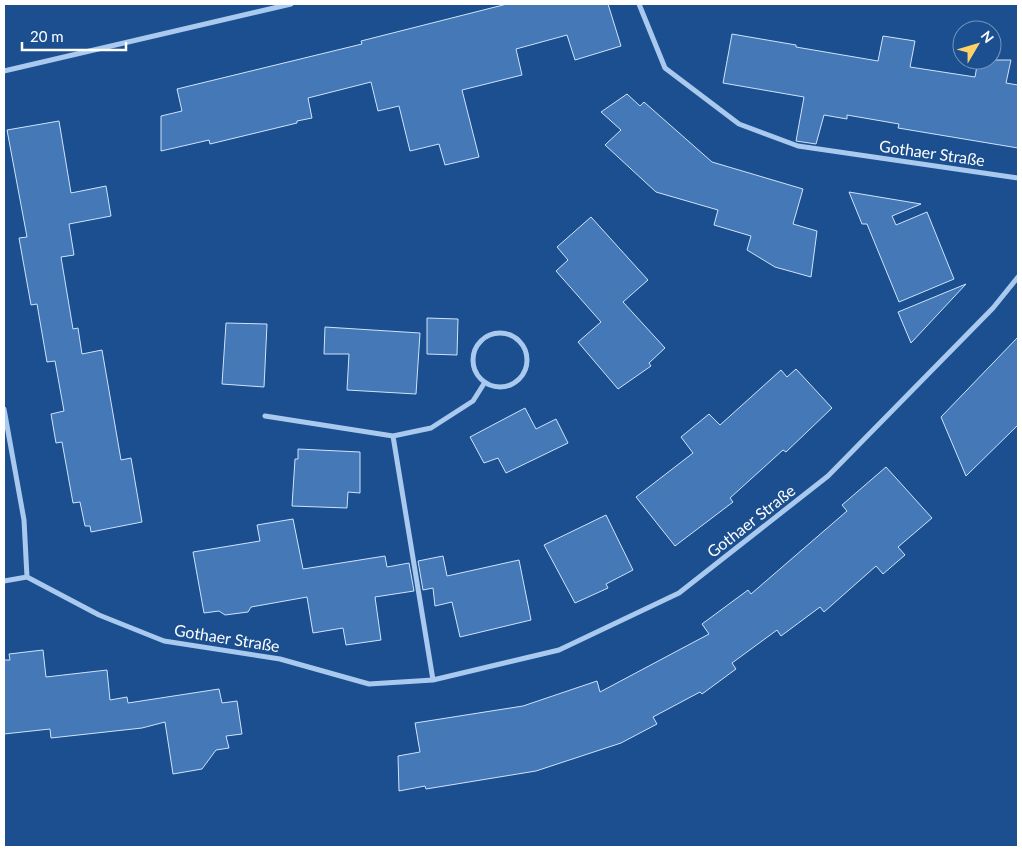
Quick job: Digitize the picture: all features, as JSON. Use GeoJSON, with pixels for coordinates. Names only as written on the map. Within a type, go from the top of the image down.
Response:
{"type":"FeatureCollection","features":[{"type":"Feature","properties":{"kind":"street"},"geometry":{"type":"LineString","coordinates":[[4,71],[291,4]]}},
{"type":"Feature","properties":{"kind":"street","name":"Gothaer Straße"},"geometry":{"type":"LineString","coordinates":[[638,4],[665,68],[739,124],[798,146],[1018,178]]}},
{"type":"Feature","properties":{"kind":"street","name":"Gothaer Straße"},"geometry":{"type":"LineString","coordinates":[[28,577],[99,615],[164,641],[280,660],[369,684],[433,680],[559,650],[679,593],[828,476],[993,308],[1018,277]]}},
{"type":"Feature","properties":{"kind":"street"},"geometry":{"type":"LineString","coordinates":[[499,332],[511,334],[521,341],[526,352],[527,365],[522,376],[513,384],[501,387],[489,385],[485,382],[479,378],[474,367],[473,355],[478,343],[487,335],[499,332]]}},
{"type":"Feature","properties":{"kind":"street"},"geometry":{"type":"LineString","coordinates":[[266,416],[394,436],[431,428],[473,401],[485,382]]}},
{"type":"Feature","properties":{"kind":"street"},"geometry":{"type":"LineString","coordinates":[[4,409],[24,520],[28,577],[4,581]]}},
{"type":"Feature","properties":{"kind":"street"},"geometry":{"type":"LineString","coordinates":[[394,436],[433,680]]}},
{"type":"Feature","properties":{"kind":"building"},"geometry":{"type":"Polygon","coordinates":[[[507,4],[608,4],[621,46],[575,60],[567,35],[516,49],[522,75],[462,90],[479,157],[445,165],[439,144],[410,151],[399,106],[378,111],[371,82],[308,98],[312,118],[297,121],[297,123],[210,144],[209,140],[161,151],[161,116],[182,111],[177,89],[362,44],[361,41],[507,4]]]}},
{"type":"Feature","properties":{"kind":"building"},"geometry":{"type":"Polygon","coordinates":[[[732,34],[878,61],[883,36],[915,41],[910,67],[975,77],[976,70],[1002,70],[1002,60],[1011,60],[1006,83],[1018,85],[1018,148],[898,128],[899,124],[847,115],[847,119],[824,115],[816,144],[796,141],[804,97],[723,83],[732,34]]]}},
{"type":"Feature","properties":{"kind":"building"},"geometry":{"type":"Polygon","coordinates":[[[627,94],[640,106],[644,102],[712,162],[803,189],[793,224],[817,231],[811,277],[775,267],[747,250],[751,236],[714,225],[718,210],[656,192],[605,145],[621,130],[601,112],[627,94]]]}},
{"type":"Feature","properties":{"kind":"building"},"geometry":{"type":"Polygon","coordinates":[[[59,121],[71,193],[106,186],[111,216],[69,224],[74,255],[61,257],[73,329],[78,328],[82,354],[102,350],[121,460],[131,458],[142,522],[91,532],[90,526],[85,526],[80,502],[73,503],[62,442],[56,443],[51,414],[64,411],[55,361],[47,362],[37,304],[31,305],[19,238],[27,237],[7,130],[59,121]]]}},
{"type":"Feature","properties":{"kind":"building"},"geometry":{"type":"Polygon","coordinates":[[[849,192],[921,204],[892,216],[896,225],[927,212],[954,279],[899,302],[867,224],[862,224],[849,192]]]}},
{"type":"Feature","properties":{"kind":"building"},"geometry":{"type":"Polygon","coordinates":[[[591,217],[648,280],[623,302],[665,348],[649,363],[651,366],[618,389],[578,342],[601,322],[556,271],[568,260],[557,247],[591,217]]]}},
{"type":"Feature","properties":{"kind":"building"},"geometry":{"type":"Polygon","coordinates":[[[966,284],[911,343],[898,312],[966,284]]]}},
{"type":"Feature","properties":{"kind":"building"},"geometry":{"type":"Polygon","coordinates":[[[427,318],[458,319],[457,355],[427,354],[427,318]]]}},
{"type":"Feature","properties":{"kind":"building"},"geometry":{"type":"Polygon","coordinates":[[[226,323],[267,324],[264,387],[222,384],[226,323]]]}},
{"type":"Feature","properties":{"kind":"building"},"geometry":{"type":"Polygon","coordinates":[[[325,327],[420,333],[416,394],[347,390],[349,354],[324,354],[325,327]]]}},
{"type":"Feature","properties":{"kind":"building"},"geometry":{"type":"Polygon","coordinates":[[[1018,337],[1018,425],[966,476],[941,417],[1018,337]]]}},
{"type":"Feature","properties":{"kind":"building"},"geometry":{"type":"Polygon","coordinates":[[[796,369],[832,408],[786,452],[783,450],[730,498],[733,502],[675,546],[636,497],[693,453],[681,437],[709,414],[720,425],[781,370],[787,377],[796,369]]]}},
{"type":"Feature","properties":{"kind":"building"},"geometry":{"type":"Polygon","coordinates":[[[525,408],[536,429],[556,419],[568,443],[506,473],[498,458],[484,463],[470,437],[525,408]]]}},
{"type":"Feature","properties":{"kind":"building"},"geometry":{"type":"Polygon","coordinates":[[[298,449],[360,452],[360,493],[348,492],[347,508],[292,506],[295,459],[298,459],[298,449]]]}},
{"type":"Feature","properties":{"kind":"building"},"geometry":{"type":"Polygon","coordinates":[[[886,467],[932,518],[898,547],[905,555],[883,574],[876,566],[824,612],[820,607],[781,636],[777,630],[732,663],[736,669],[702,694],[700,692],[653,717],[657,724],[621,743],[536,771],[426,789],[425,786],[399,791],[398,756],[420,752],[415,723],[523,706],[597,681],[600,692],[709,634],[702,624],[748,590],[751,594],[847,511],[842,505],[886,467]]]}},
{"type":"Feature","properties":{"kind":"building"},"geometry":{"type":"Polygon","coordinates":[[[606,515],[633,570],[606,584],[608,588],[575,603],[544,545],[606,515]]]}},
{"type":"Feature","properties":{"kind":"building"},"geometry":{"type":"Polygon","coordinates":[[[293,519],[303,569],[385,556],[387,567],[409,563],[414,591],[375,597],[381,640],[346,645],[343,628],[313,633],[307,597],[251,607],[248,612],[225,615],[219,611],[204,613],[193,552],[260,541],[257,525],[293,519]]]}},
{"type":"Feature","properties":{"kind":"building"},"geometry":{"type":"Polygon","coordinates":[[[443,556],[447,576],[519,560],[531,620],[460,637],[452,602],[435,606],[433,588],[423,590],[418,561],[443,556]]]}},
{"type":"Feature","properties":{"kind":"building"},"geometry":{"type":"Polygon","coordinates":[[[43,650],[46,677],[107,670],[110,700],[127,697],[128,703],[219,689],[222,703],[237,701],[242,734],[226,736],[229,748],[216,750],[202,769],[173,774],[165,722],[142,728],[51,738],[50,729],[4,734],[4,660],[10,660],[9,654],[43,650]]]}}]}
